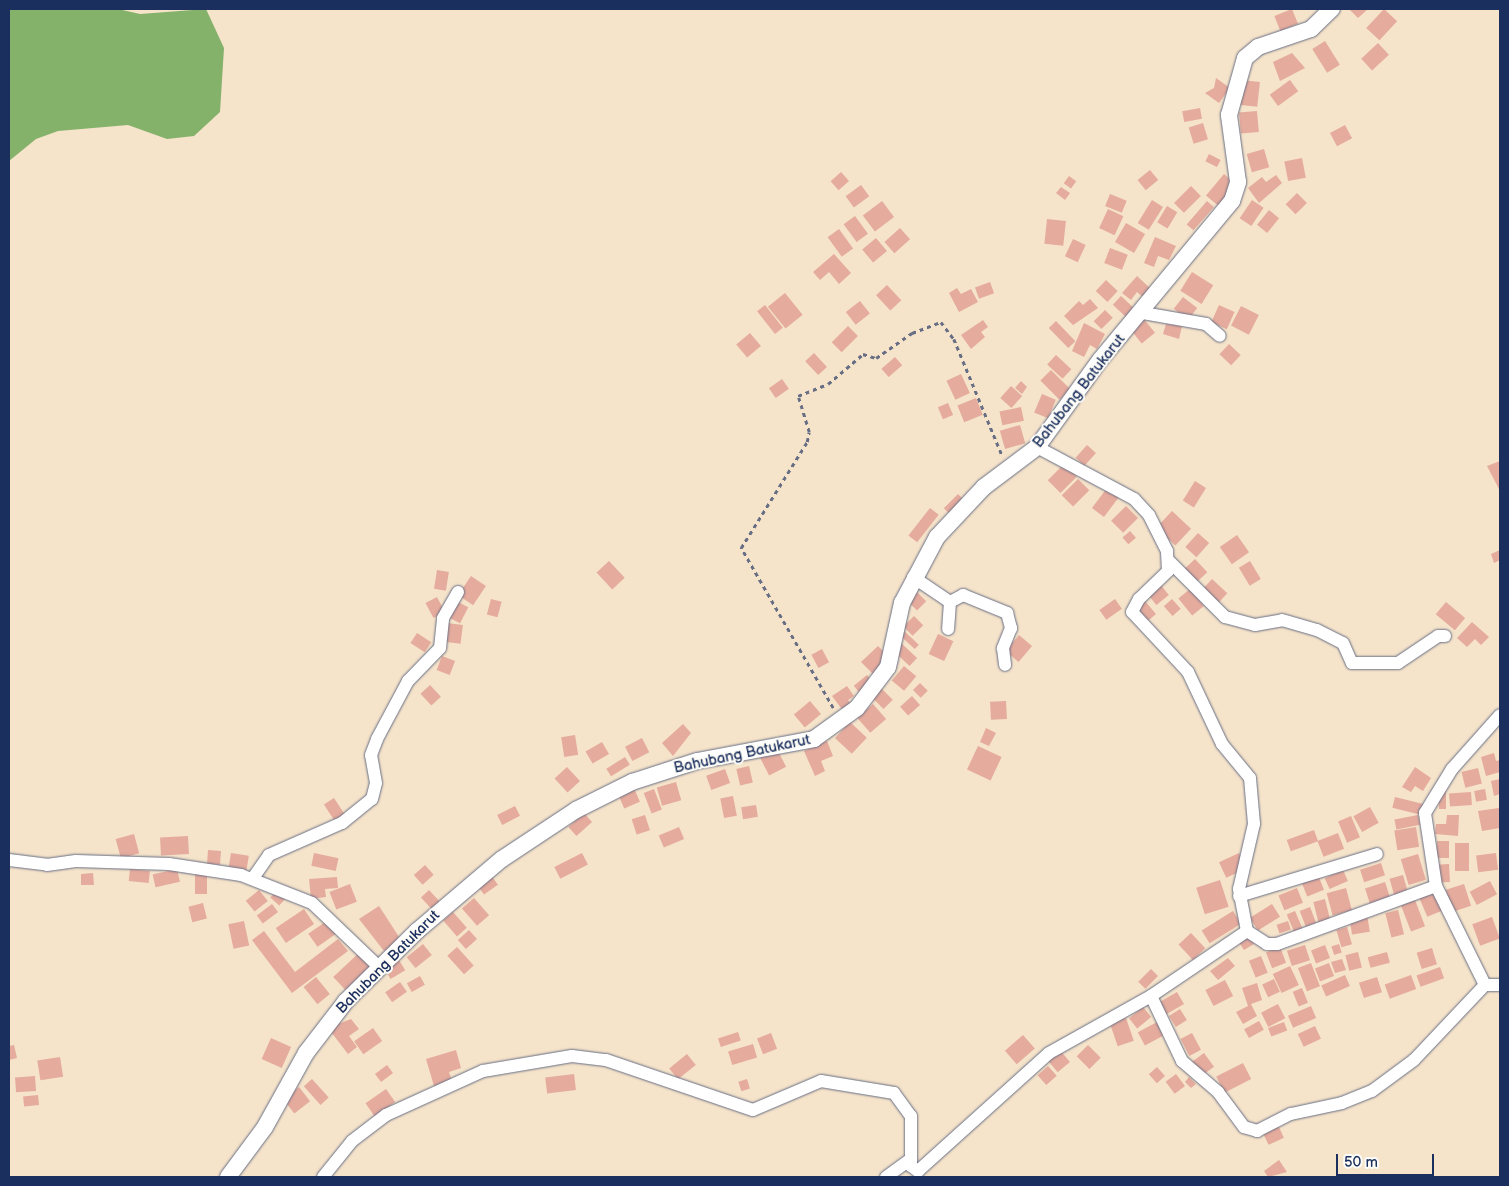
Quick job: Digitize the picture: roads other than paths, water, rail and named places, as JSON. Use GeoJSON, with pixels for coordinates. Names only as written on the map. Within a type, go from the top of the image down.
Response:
{"type":"FeatureCollection","features":[{"type":"Feature","properties":{"kind":"street","name":"Bahubang Batukarut"},"geometry":{"type":"LineString","coordinates":[[228,1177],[265,1127],[306,1053],[380,967],[502,858],[605,793],[697,761],[799,744],[841,722],[888,666],[896,621],[913,577],[958,513],[1037,447],[1100,360],[1143,313],[1226,211],[1237,190],[1229,115],[1245,58],[1258,47],[1311,29],[1332,9]]}},
{"type":"Feature","properties":{"kind":"street"},"geometry":{"type":"LineString","coordinates":[[1143,313],[1206,324],[1220,336]]}},
{"type":"Feature","properties":{"kind":"street"},"geometry":{"type":"LineString","coordinates":[[1037,447],[1134,499],[1149,515],[1168,560],[1225,617],[1255,625],[1282,620],[1316,630],[1343,643],[1352,663],[1398,663],[1438,636],[1445,636]]}},
{"type":"Feature","properties":{"kind":"street"},"geometry":{"type":"LineString","coordinates":[[1168,560],[1168,572],[1139,599],[1132,612],[1188,672],[1222,744],[1250,778],[1254,824],[1239,896],[1247,931],[1267,944],[1277,944],[1436,886]]}},
{"type":"Feature","properties":{"kind":"street"},"geometry":{"type":"LineString","coordinates":[[913,577],[950,602]]}},
{"type":"Feature","properties":{"kind":"street"},"geometry":{"type":"LineString","coordinates":[[253,878],[269,855],[342,823],[372,799],[376,783],[371,755],[377,739],[408,681],[440,648],[443,618],[458,592]]}},
{"type":"Feature","properties":{"kind":"street"},"geometry":{"type":"LineString","coordinates":[[950,602],[963,595],[1007,613],[1011,628],[1003,648],[1005,665]]}},
{"type":"Feature","properties":{"kind":"street"},"geometry":{"type":"LineString","coordinates":[[948,629],[950,602]]}},
{"type":"Feature","properties":{"kind":"street"},"geometry":{"type":"LineString","coordinates":[[1485,985],[1436,886],[1425,827],[1429,801],[1500,715]]}},
{"type":"Feature","properties":{"kind":"street"},"geometry":{"type":"LineString","coordinates":[[1239,896],[1377,854]]}},
{"type":"Feature","properties":{"kind":"street"},"geometry":{"type":"LineString","coordinates":[[9,860],[47,865],[76,861],[169,864],[253,878],[312,903],[380,967]]}},
{"type":"Feature","properties":{"kind":"street"},"geometry":{"type":"LineString","coordinates":[[323,1177],[352,1141],[386,1115],[483,1071],[566,1056],[606,1060],[753,1110],[821,1081],[894,1093],[912,1116],[911,1159],[914,1170],[923,1170],[1030,1068],[1068,1040],[1151,996],[1247,931]]}},
{"type":"Feature","properties":{"kind":"street"},"geometry":{"type":"LineString","coordinates":[[1151,996],[1182,1061],[1218,1092],[1244,1127],[1257,1131],[1291,1114],[1342,1103],[1372,1091],[1414,1060],[1485,985],[1500,985]]}},
{"type":"Feature","properties":{"kind":"street"},"geometry":{"type":"LineString","coordinates":[[886,1177],[911,1159]]}}]}
